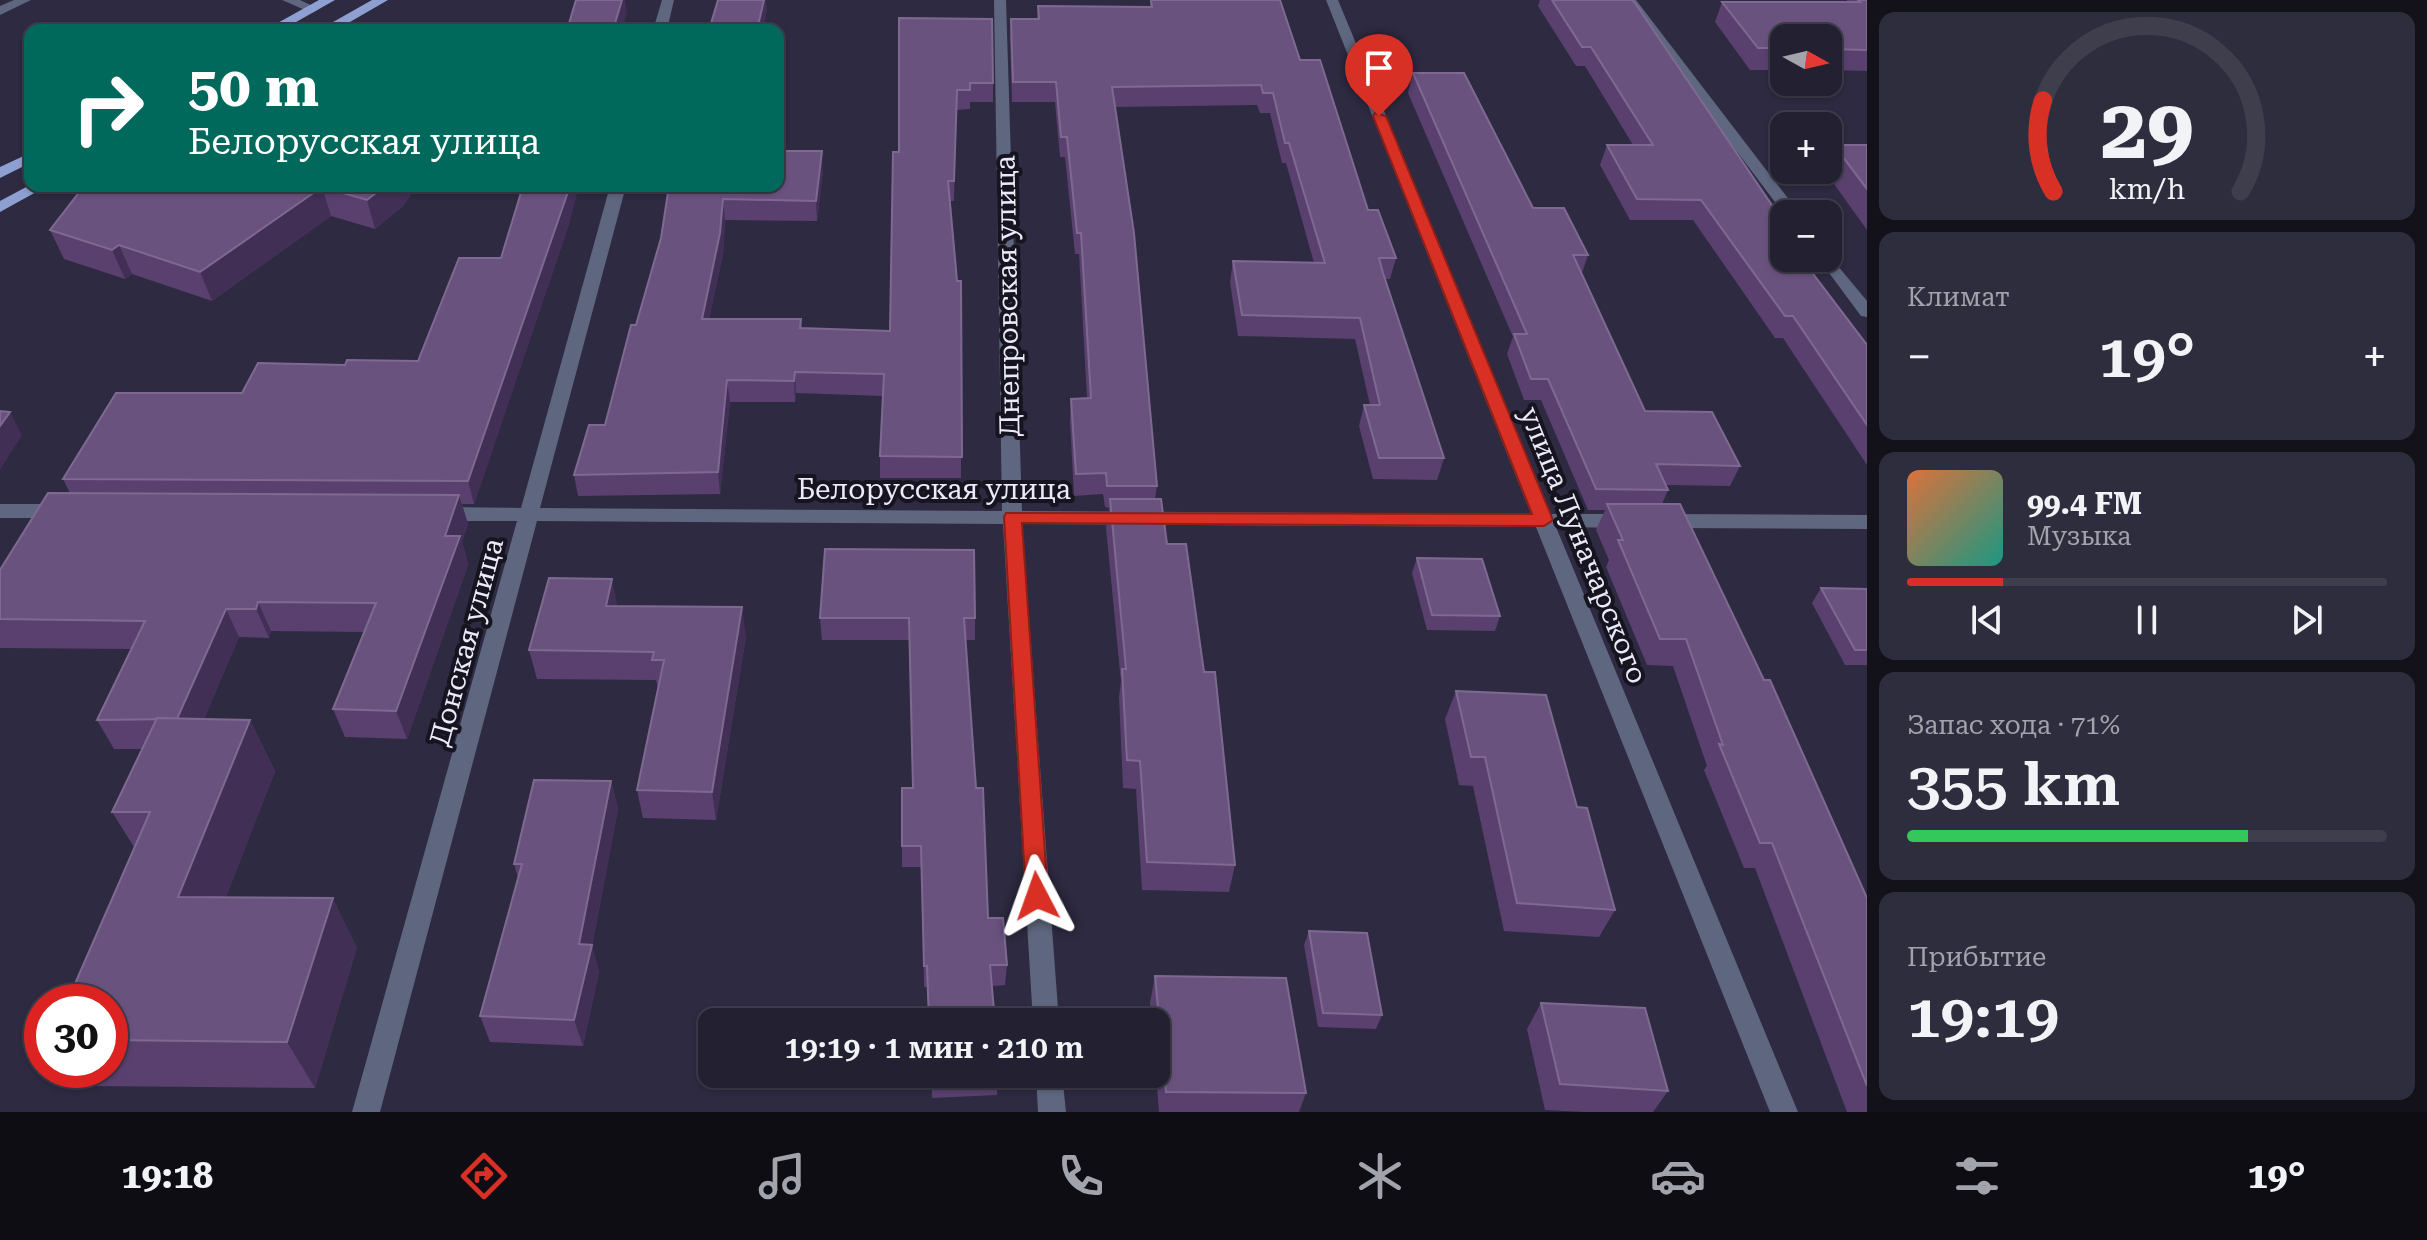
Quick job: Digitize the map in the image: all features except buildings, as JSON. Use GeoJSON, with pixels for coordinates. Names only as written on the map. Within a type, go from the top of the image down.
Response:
{"type":"FeatureCollection","features":[{"type":"Feature","properties":{"kind":"main road"},"geometry":{"type":"LineString","coordinates":[[283,24],[329,0]]}},
{"type":"Feature","properties":{"kind":"main road"},"geometry":{"type":"LineString","coordinates":[[337,24],[382,0]]}},
{"type":"Feature","properties":{"kind":"main road"},"geometry":{"type":"LineString","coordinates":[[0,173],[24,160]]}},
{"type":"Feature","properties":{"kind":"main road"},"geometry":{"type":"LineString","coordinates":[[0,207],[28,192]]}},
{"type":"Feature","properties":{"kind":"street"},"geometry":{"type":"LineString","coordinates":[[0,11],[25,0]]}},
{"type":"Feature","properties":{"kind":"street"},"geometry":{"type":"LineString","coordinates":[[288,0],[312,9]]}},
{"type":"Feature","properties":{"kind":"street"},"geometry":{"type":"LineString","coordinates":[[662,24],[668,0]]}},
{"type":"Feature","properties":{"kind":"street","name":"Днепровская улица"},"geometry":{"type":"LineString","coordinates":[[1000,0],[1012,517],[1045,1008]]}},
{"type":"Feature","properties":{"kind":"street","name":"улица Луначарского"},"geometry":{"type":"LineString","coordinates":[[1332,0],[1784,1112]]}},
{"type":"Feature","properties":{"kind":"street"},"geometry":{"type":"LineString","coordinates":[[1629,0],[1781,200]]}},
{"type":"Feature","properties":{"kind":"street","name":"Донская улица"},"geometry":{"type":"LineString","coordinates":[[366,1112],[616,192]]}},
{"type":"Feature","properties":{"kind":"street"},"geometry":{"type":"LineString","coordinates":[[1837,272],[1867,312]]}},
{"type":"Feature","properties":{"kind":"street"},"geometry":{"type":"LineString","coordinates":[[0,511],[78,512]]}},
{"type":"Feature","properties":{"kind":"street","name":"Белорусская улица"},"geometry":{"type":"LineString","coordinates":[[421,514],[1867,522]]}},
{"type":"Feature","properties":{"kind":"street"},"geometry":{"type":"LineString","coordinates":[[1050,1088],[1052,1112]]}},
{"type":"Feature","properties":{"kind":"route"},"geometry":{"type":"LineString","coordinates":[[1037,896],[1012,517],[1544,520],[1379,116]]}}]}
